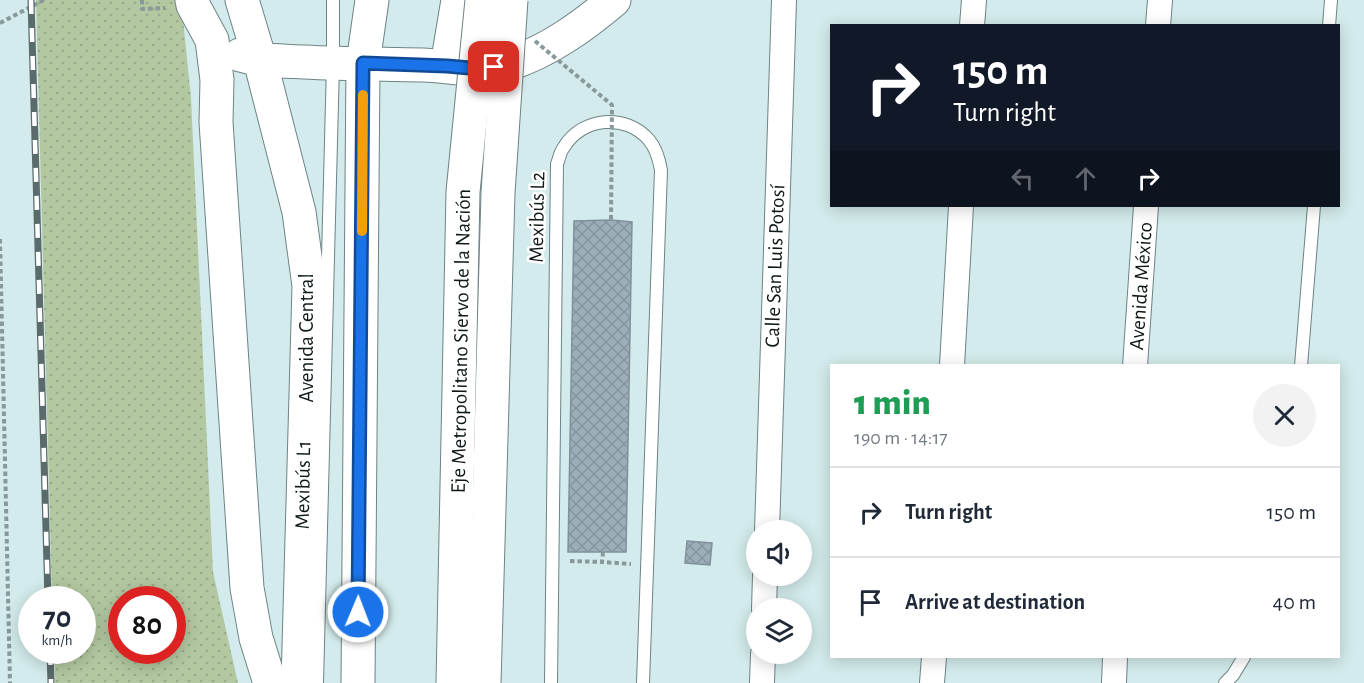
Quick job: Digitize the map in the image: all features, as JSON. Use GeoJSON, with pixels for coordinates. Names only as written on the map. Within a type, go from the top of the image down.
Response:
{"type":"FeatureCollection","features":[{"type":"Feature","properties":{"kind":"main road"},"geometry":{"type":"LineString","coordinates":[[192,0],[192,5],[212,40],[217,80],[216,122],[247,588],[256,638],[270,683]]}},
{"type":"Feature","properties":{"kind":"main road","name":"Avenida Central"},"geometry":{"type":"LineString","coordinates":[[242,0],[260,60],[298,212],[309,286],[298,683]]}},
{"type":"Feature","properties":{"kind":"main road"},"geometry":{"type":"LineString","coordinates":[[358,683],[348,64],[372,0]]}},
{"type":"Feature","properties":{"kind":"main road"},"geometry":{"type":"LineString","coordinates":[[447,66],[458,0]]}},
{"type":"Feature","properties":{"kind":"main road","name":"Eje Metropolitano Siervo de la Nación"},"geometry":{"type":"LineString","coordinates":[[453,683],[463,192],[482,0]]}},
{"type":"Feature","properties":{"kind":"main road","name":"Eje Metropolitano Siervo de la Nación"},"geometry":{"type":"LineString","coordinates":[[484,683],[498,193],[511,0]]}},
{"type":"Feature","properties":{"kind":"main road"},"geometry":{"type":"LineString","coordinates":[[212,40],[241,55],[260,60],[481,69],[507,65],[540,52],[568,35],[614,0]]}},
{"type":"Feature","properties":{"kind":"street","name":"Calle San Luis Potosí"},"geometry":{"type":"LineString","coordinates":[[767,520],[784,0]]}},
{"type":"Feature","properties":{"kind":"street"},"geometry":{"type":"LineString","coordinates":[[972,24],[974,0]]}},
{"type":"Feature","properties":{"kind":"street"},"geometry":{"type":"LineString","coordinates":[[1158,24],[1160,0]]}},
{"type":"Feature","properties":{"kind":"street"},"geometry":{"type":"LineString","coordinates":[[951,364],[961,207]]}},
{"type":"Feature","properties":{"kind":"street","name":"Avenida México"},"geometry":{"type":"LineString","coordinates":[[1135,364],[1146,207]]}},
{"type":"Feature","properties":{"kind":"street"},"geometry":{"type":"LineString","coordinates":[[932,683],[934,658]]}},
{"type":"Feature","properties":{"kind":"street"},"geometry":{"type":"LineString","coordinates":[[1114,683],[1115,658]]}},
{"type":"Feature","properties":{"kind":"street"},"geometry":{"type":"LineString","coordinates":[[762,683],[763,664]]}},
{"type":"Feature","properties":{"kind":"lane","name":"Mexibús L1"},"geometry":{"type":"LineString","coordinates":[[317,683],[348,64],[333,0]]}},
{"type":"Feature","properties":{"kind":"lane"},"geometry":{"type":"LineString","coordinates":[[1329,24],[1331,0]]}},
{"type":"Feature","properties":{"kind":"lane","name":"Mexibús L2"},"geometry":{"type":"LineString","coordinates":[[551,683],[557,164],[563,147],[574,135],[588,125],[604,121],[621,122],[636,129],[649,140],[662,170],[643,683]]}},
{"type":"Feature","properties":{"kind":"lane"},"geometry":{"type":"LineString","coordinates":[[1301,364],[1314,207]]}},
{"type":"Feature","properties":{"kind":"lane"},"geometry":{"type":"LineString","coordinates":[[1225,683],[1243,658]]}},
{"type":"Feature","properties":{"kind":"path"},"geometry":{"type":"LineString","coordinates":[[0,23],[44,0]]}},
{"type":"Feature","properties":{"kind":"path"},"geometry":{"type":"LineString","coordinates":[[531,38],[612,105],[611,220]]}},
{"type":"Feature","properties":{"kind":"path"},"geometry":{"type":"LineString","coordinates":[[0,239],[10,683]]}},
{"type":"Feature","properties":{"kind":"path"},"geometry":{"type":"LineString","coordinates":[[602,562],[603,552]]}},
{"type":"Feature","properties":{"kind":"path"},"geometry":{"type":"LineString","coordinates":[[553,560],[647,565]]}},
{"type":"Feature","properties":{"kind":"green space"},"geometry":{"type":"Polygon","coordinates":[[[36,0],[181,0],[191,98],[213,572],[238,683],[55,683],[54,664],[96,664],[96,586],[52,586],[36,0]]]}},
{"type":"Feature","properties":{"kind":"building"},"geometry":{"type":"Polygon","coordinates":[[[574,221],[632,222],[626,552],[568,552],[574,221]]]}},
{"type":"Feature","properties":{"kind":"building"},"geometry":{"type":"Polygon","coordinates":[[[687,541],[712,543],[710,565],[685,563],[687,541]]]}},
{"type":"Feature","properties":{"kind":"railway"},"geometry":{"type":"LineString","coordinates":[[31,0],[48,586]]}},
{"type":"Feature","properties":{"kind":"railway"},"geometry":{"type":"LineString","coordinates":[[50,664],[51,683]]}},
{"type":"Feature","properties":{"kind":"slow traffic"},"geometry":{"type":"LineString","coordinates":[[362,231],[363,95]]}},
{"type":"Feature","properties":{"kind":"route"},"geometry":{"type":"LineString","coordinates":[[358,612],[363,63],[481,69],[494,67]]}}]}
